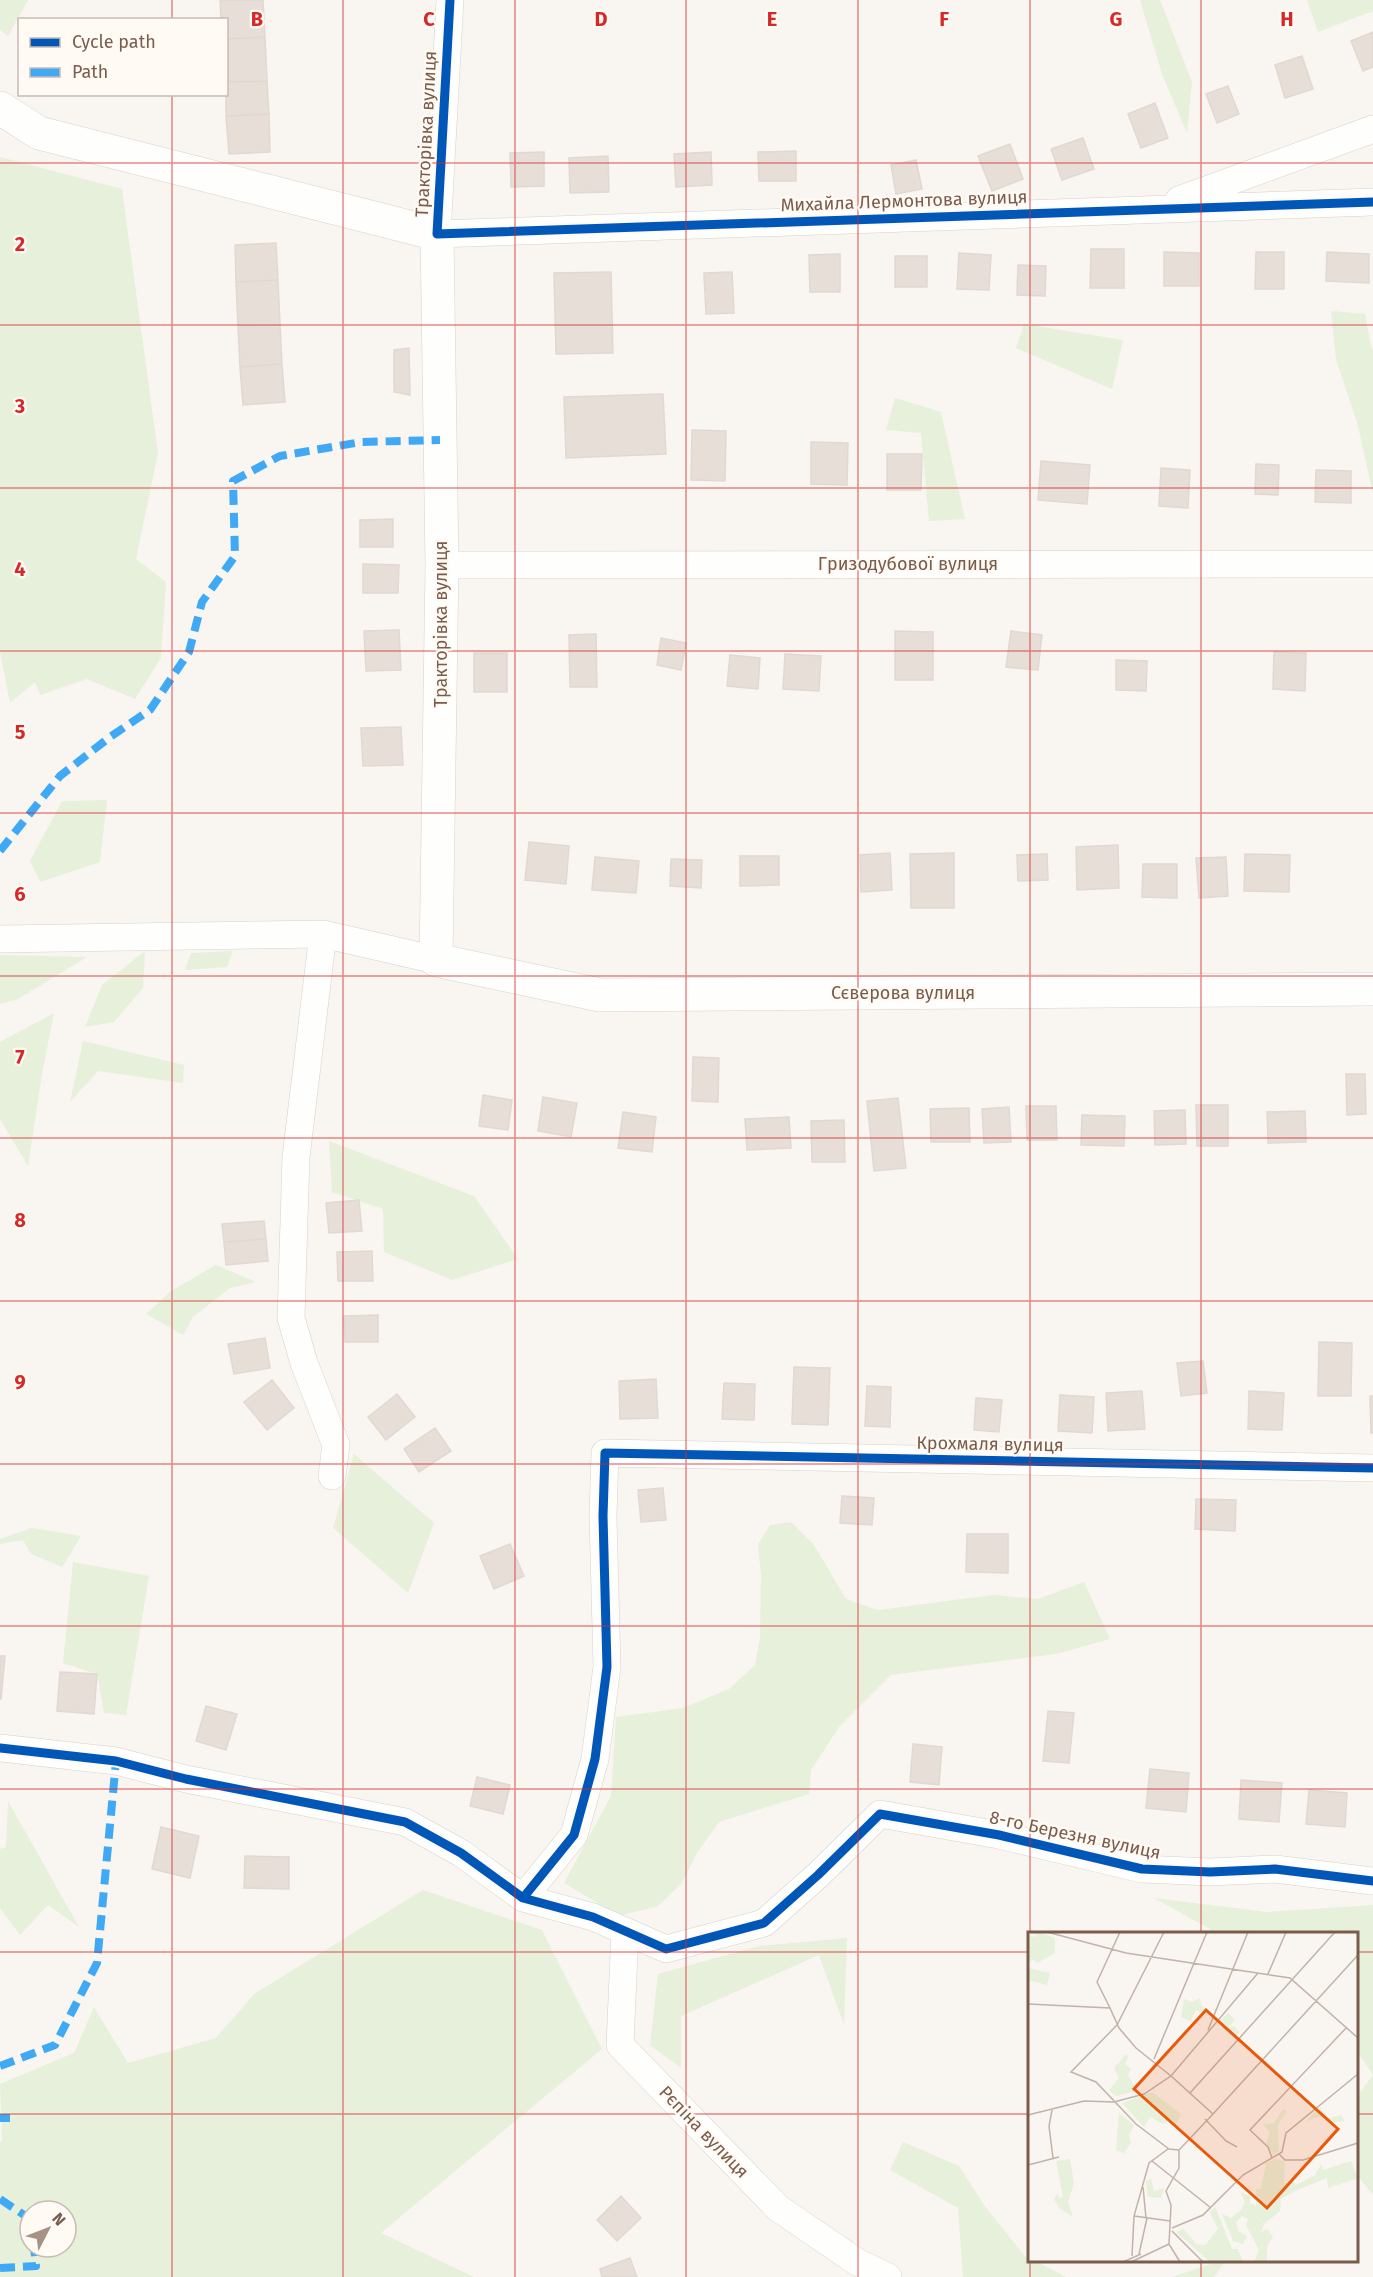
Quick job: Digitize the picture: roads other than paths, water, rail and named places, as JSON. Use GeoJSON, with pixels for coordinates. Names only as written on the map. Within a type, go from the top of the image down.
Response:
{"type":"FeatureCollection","features":[{"type":"Feature","properties":{"kind":"main road"},"geometry":{"type":"LineString","coordinates":[[0,108],[39,133],[437,234]]}},
{"type":"Feature","properties":{"kind":"main road","name":"Тракторівка вулиця"},"geometry":{"type":"LineString","coordinates":[[436,960],[442,565],[437,234]]}},
{"type":"Feature","properties":{"kind":"main road","name":"Сєверова вулиця"},"geometry":{"type":"LineString","coordinates":[[436,960],[600,995],[1373,989]]}},
{"type":"Feature","properties":{"kind":"street","name":"Тракторівка вулиця"},"geometry":{"type":"LineString","coordinates":[[437,234],[450,0]]}},
{"type":"Feature","properties":{"kind":"street"},"geometry":{"type":"LineString","coordinates":[[1158,208],[1373,129]]}},
{"type":"Feature","properties":{"kind":"street","name":"Михайла Лермонтова вулиця"},"geometry":{"type":"LineString","coordinates":[[437,234],[1373,202]]}},
{"type":"Feature","properties":{"kind":"street","name":"Гризодубової вулиця"},"geometry":{"type":"LineString","coordinates":[[442,565],[1373,564]]}},
{"type":"Feature","properties":{"kind":"street"},"geometry":{"type":"LineString","coordinates":[[323,934],[296,1157],[291,1318],[304,1363],[336,1444],[332,1476]]}},
{"type":"Feature","properties":{"kind":"street"},"geometry":{"type":"LineString","coordinates":[[0,939],[323,934],[436,960]]}},
{"type":"Feature","properties":{"kind":"street","name":"Крохмаля вулиця"},"geometry":{"type":"LineString","coordinates":[[523,1898],[574,1835],[595,1759],[607,1667],[603,1516],[605,1453],[1373,1468]]}},
{"type":"Feature","properties":{"kind":"street"},"geometry":{"type":"LineString","coordinates":[[0,1748],[116,1761],[186,1779],[405,1822],[461,1853],[523,1898],[593,1917],[624,1930]]}},
{"type":"Feature","properties":{"kind":"street","name":"8-го Березня вулиця"},"geometry":{"type":"LineString","coordinates":[[624,1930],[666,1949],[764,1923],[818,1875],[880,1814],[999,1835],[1142,1869],[1210,1872],[1275,1869],[1373,1881]]}},
{"type":"Feature","properties":{"kind":"street","name":"Рєпіна вулиця"},"geometry":{"type":"LineString","coordinates":[[624,1930],[620,2045],[778,2208],[856,2262],[888,2277]]}}]}
